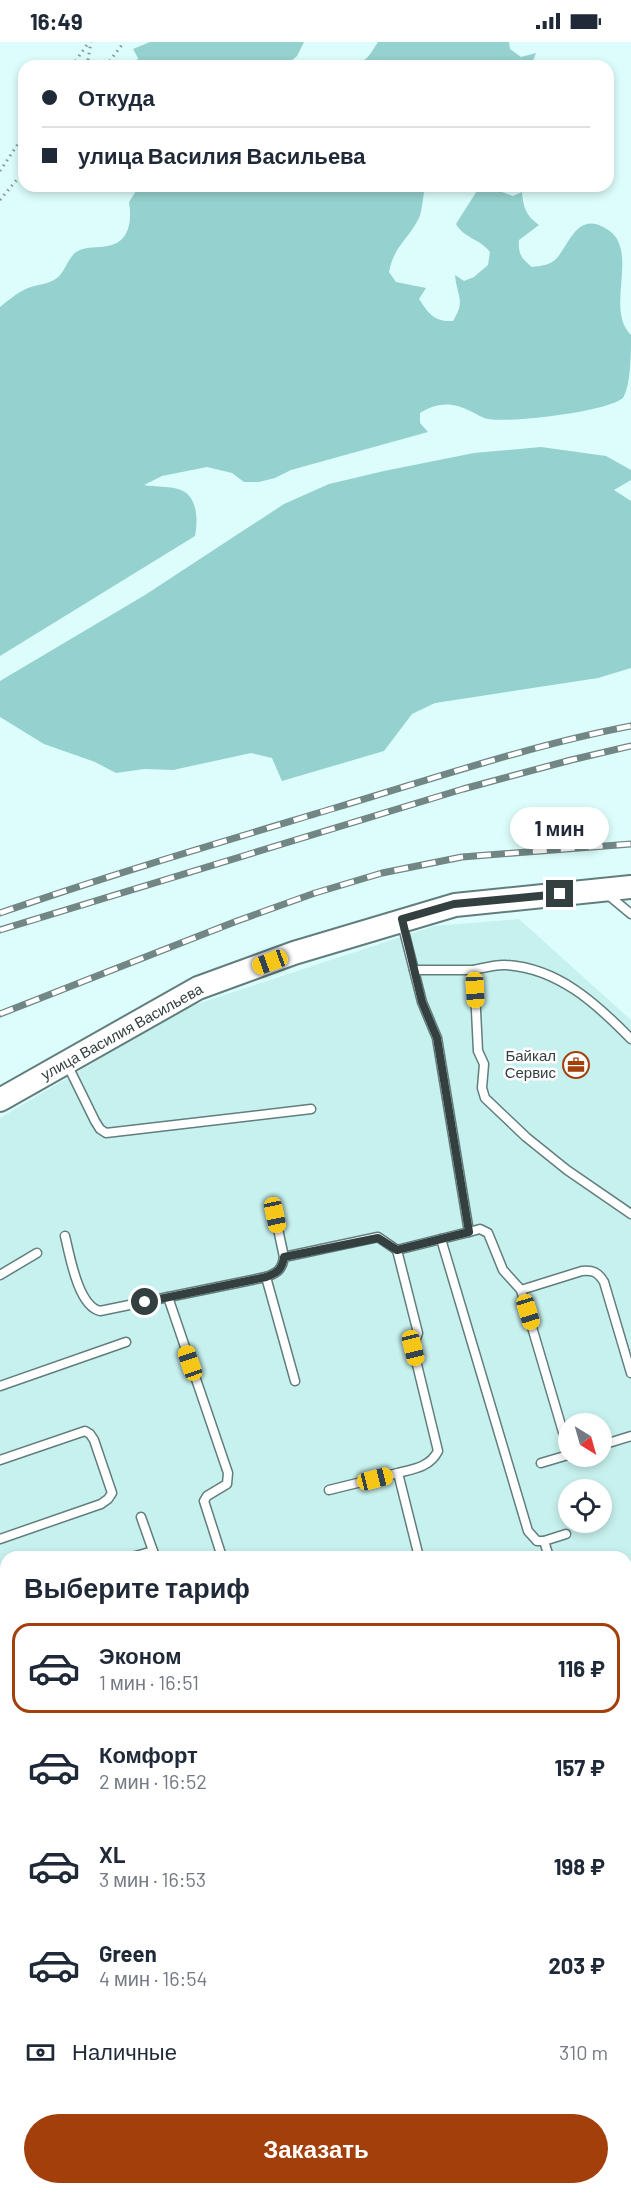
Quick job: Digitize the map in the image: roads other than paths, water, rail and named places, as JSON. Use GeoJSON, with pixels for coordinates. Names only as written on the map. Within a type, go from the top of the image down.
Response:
{"type":"FeatureCollection","features":[{"type":"Feature","properties":{"kind":"main road","name":"улица Василия Васильева"},"geometry":{"type":"LineString","coordinates":[[0,1100],[198,988],[294,953],[454,904],[631,887]]}},
{"type":"Feature","properties":{"kind":"lane"},"geometry":{"type":"LineString","coordinates":[[602,890],[631,914]]}},
{"type":"Feature","properties":{"kind":"lane"},"geometry":{"type":"LineString","coordinates":[[402,919],[422,1002],[437,1038],[469,1232]]}},
{"type":"Feature","properties":{"kind":"lane"},"geometry":{"type":"LineString","coordinates":[[414,970],[474,970],[504,964],[541,971],[574,988],[608,1015],[631,1039]]}},
{"type":"Feature","properties":{"kind":"lane"},"geometry":{"type":"LineString","coordinates":[[474,970],[478,1051],[484,1064],[482,1088],[485,1098],[526,1137],[567,1170],[631,1214]]}},
{"type":"Feature","properties":{"kind":"lane"},"geometry":{"type":"LineString","coordinates":[[66,1062],[95,1121],[106,1133],[311,1108]]}},
{"type":"Feature","properties":{"kind":"lane"},"geometry":{"type":"LineString","coordinates":[[65,1236],[81,1293],[92,1309],[100,1311],[277,1273],[284,1257],[275,1215]]}},
{"type":"Feature","properties":{"kind":"lane"},"geometry":{"type":"LineString","coordinates":[[397,1250],[480,1229],[488,1233],[503,1270],[521,1290],[558,1415]]}},
{"type":"Feature","properties":{"kind":"lane"},"geometry":{"type":"LineString","coordinates":[[284,1257],[378,1238],[397,1250],[418,1333],[413,1348],[438,1451],[434,1459],[423,1466],[329,1490]]}},
{"type":"Feature","properties":{"kind":"lane"},"geometry":{"type":"LineString","coordinates":[[441,1239],[528,1531],[537,1541],[566,1534]]}},
{"type":"Feature","properties":{"kind":"lane"},"geometry":{"type":"LineString","coordinates":[[0,1275],[37,1253]]}},
{"type":"Feature","properties":{"kind":"lane"},"geometry":{"type":"LineString","coordinates":[[521,1290],[582,1271],[592,1270],[599,1274],[604,1282],[631,1373]]}},
{"type":"Feature","properties":{"kind":"lane"},"geometry":{"type":"LineString","coordinates":[[266,1277],[295,1381]]}},
{"type":"Feature","properties":{"kind":"lane"},"geometry":{"type":"LineString","coordinates":[[168,1297],[228,1473],[227,1484],[207,1496],[204,1501],[220,1551]]}},
{"type":"Feature","properties":{"kind":"lane"},"geometry":{"type":"LineString","coordinates":[[0,1386],[126,1342]]}},
{"type":"Feature","properties":{"kind":"lane"},"geometry":{"type":"LineString","coordinates":[[0,1460],[85,1431],[94,1440],[112,1493],[100,1504],[0,1539]]}},
{"type":"Feature","properties":{"kind":"lane"},"geometry":{"type":"LineString","coordinates":[[612,1442],[631,1436]]}},
{"type":"Feature","properties":{"kind":"lane"},"geometry":{"type":"LineString","coordinates":[[541,1463],[558,1458]]}},
{"type":"Feature","properties":{"kind":"lane"},"geometry":{"type":"LineString","coordinates":[[398,1473],[418,1551]]}},
{"type":"Feature","properties":{"kind":"lane"},"geometry":{"type":"LineString","coordinates":[[141,1517],[153,1551]]}},
{"type":"Feature","properties":{"kind":"lane"},"geometry":{"type":"LineString","coordinates":[[544,1541],[547,1551]]}},
{"type":"Feature","properties":{"kind":"railway"},"geometry":{"type":"LineString","coordinates":[[0,913],[169,858],[484,763],[631,726]]}},
{"type":"Feature","properties":{"kind":"railway"},"geometry":{"type":"LineString","coordinates":[[0,930],[463,789],[631,746]]}},
{"type":"Feature","properties":{"kind":"railway"},"geometry":{"type":"LineString","coordinates":[[0,1014],[237,921],[315,893],[382,873],[462,857],[631,844]]}},
{"type":"Feature","properties":{"kind":"place","name":"Байкал Сервис"},"geometry":{"type":"Point","coordinates":[576,1065]}}]}
